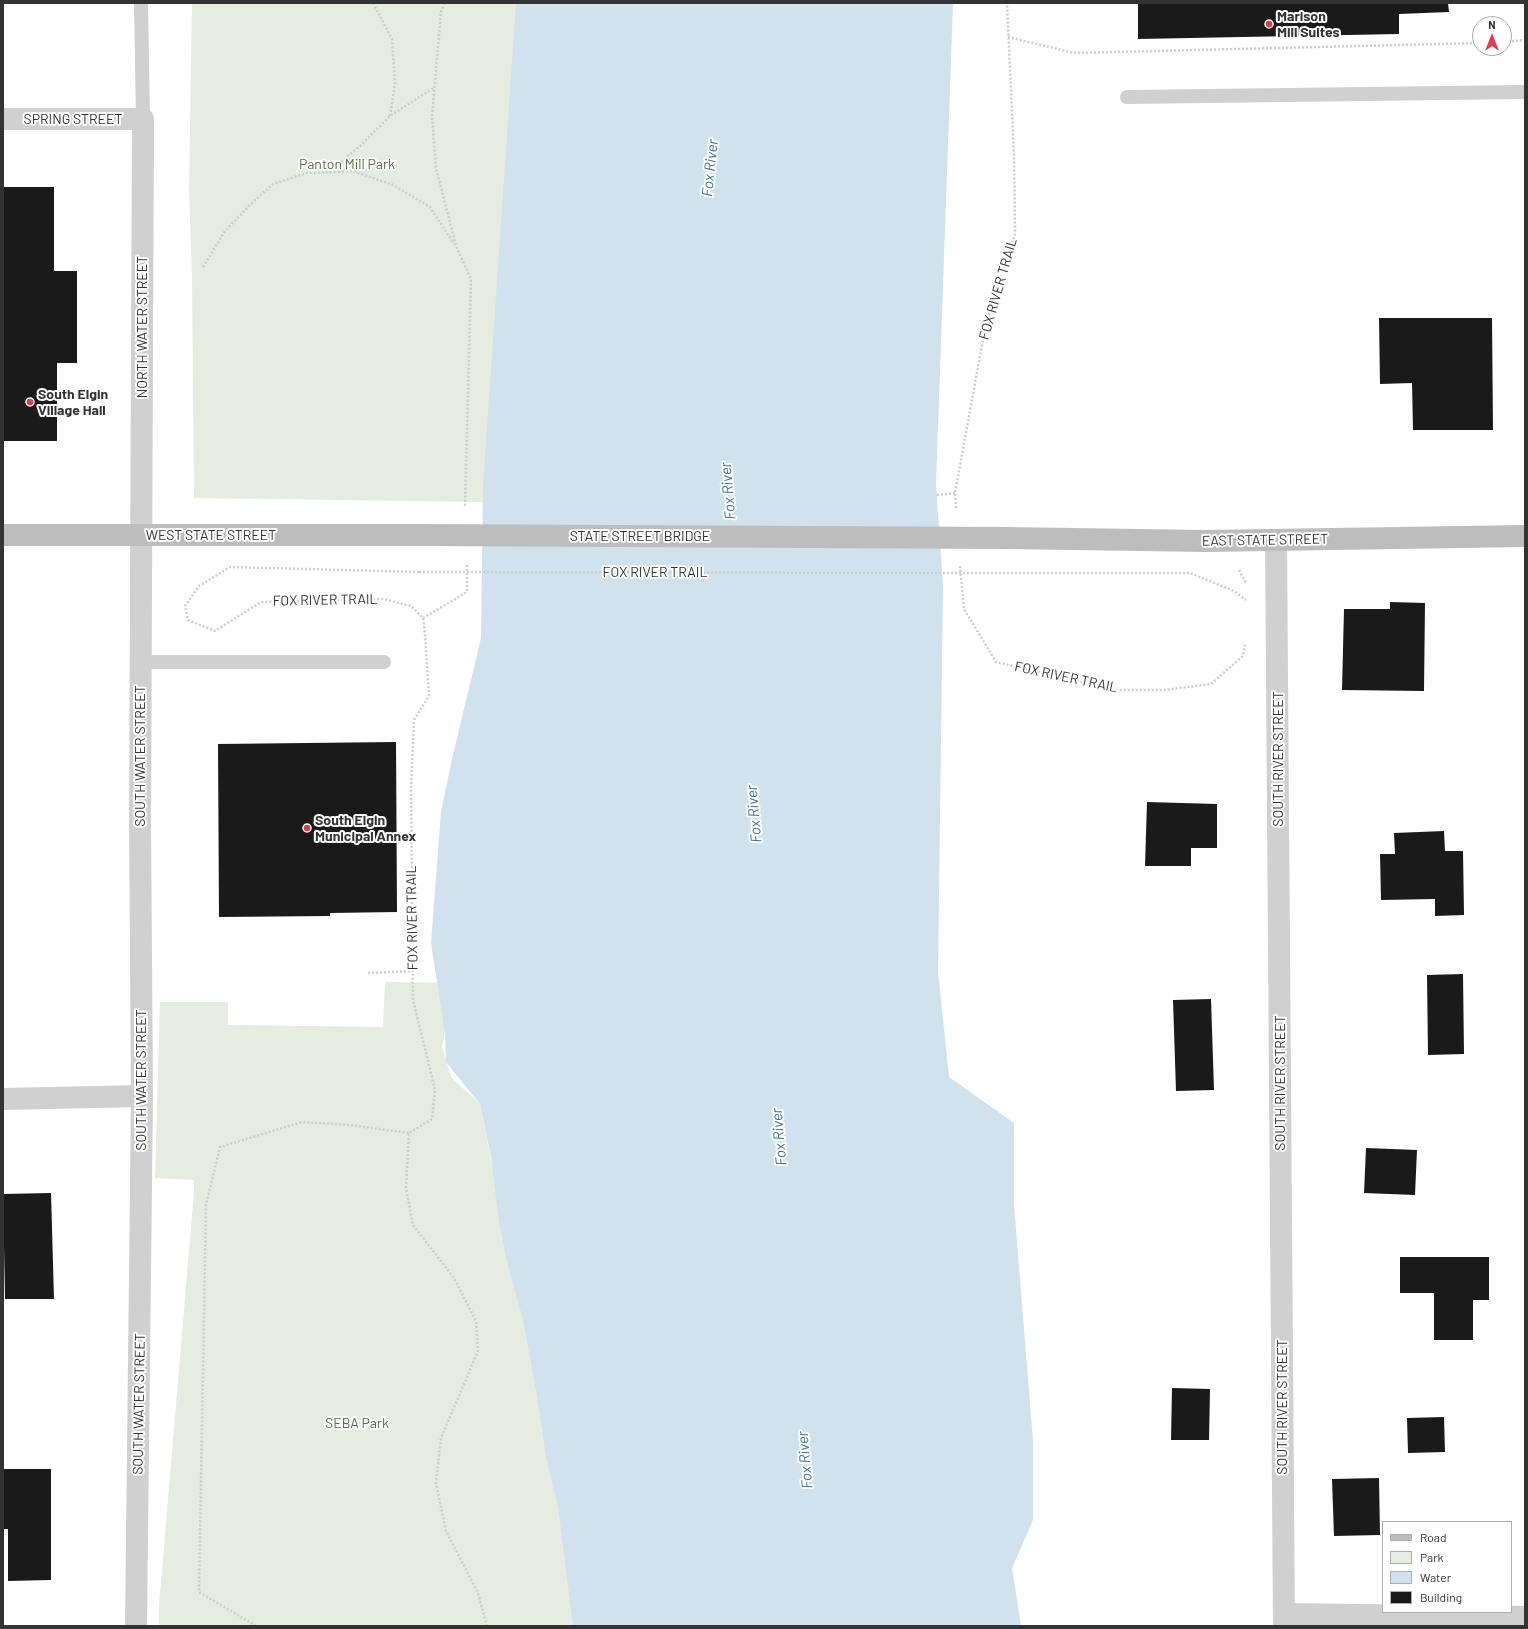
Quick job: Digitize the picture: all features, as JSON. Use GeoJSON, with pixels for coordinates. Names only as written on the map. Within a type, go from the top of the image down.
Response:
{"type":"FeatureCollection","features":[{"type":"Feature","properties":{"kind":"main road","name":"WEST STATE STREET"},"geometry":{"type":"LineString","coordinates":[[3,535],[419,535]]}},
{"type":"Feature","properties":{"kind":"main road","name":"STATE STREET BRIDGE"},"geometry":{"type":"LineString","coordinates":[[419,535],[1005,538]]}},
{"type":"Feature","properties":{"kind":"main road","name":"EAST STATE STREET"},"geometry":{"type":"LineString","coordinates":[[1005,538],[1206,541],[1525,536]]}},
{"type":"Feature","properties":{"kind":"street","name":"SPRING STREET"},"geometry":{"type":"LineString","coordinates":[[3,119],[143,119]]}},
{"type":"Feature","properties":{"kind":"street","name":"NORTH WATER STREET"},"geometry":{"type":"LineString","coordinates":[[141,535],[143,119]]}},
{"type":"Feature","properties":{"kind":"street","name":"SOUTH WATER STREET"},"geometry":{"type":"LineString","coordinates":[[136,1626],[142,1096],[140,822],[141,535]]}},
{"type":"Feature","properties":{"kind":"street","name":"SOUTH RIVER STREET"},"geometry":{"type":"LineString","coordinates":[[1276,540],[1284,1620]]}},
{"type":"Feature","properties":{"kind":"street"},"geometry":{"type":"LineString","coordinates":[[3,1099],[142,1096]]}},
{"type":"Feature","properties":{"kind":"street"},"geometry":{"type":"LineString","coordinates":[[1284,1620],[1525,1617]]}},
{"type":"Feature","properties":{"kind":"lane"},"geometry":{"type":"LineString","coordinates":[[141,3],[143,119]]}},
{"type":"Feature","properties":{"kind":"lane"},"geometry":{"type":"LineString","coordinates":[[1127,97],[1525,92]]}},
{"type":"Feature","properties":{"kind":"lane"},"geometry":{"type":"LineString","coordinates":[[141,662],[384,662]]}},
{"type":"Feature","properties":{"kind":"path"},"geometry":{"type":"LineString","coordinates":[[373,3],[392,39],[395,83],[390,116]]}},
{"type":"Feature","properties":{"kind":"path"},"geometry":{"type":"LineString","coordinates":[[445,3],[441,12],[432,116],[436,168],[456,246]]}},
{"type":"Feature","properties":{"kind":"path","name":"FOX RIVER TRAIL"},"geometry":{"type":"LineString","coordinates":[[956,508],[955,493],[986,323],[1015,235],[1014,155],[1007,3]]}},
{"type":"Feature","properties":{"kind":"path"},"geometry":{"type":"LineString","coordinates":[[1008,37],[1074,53],[1472,43]]}},
{"type":"Feature","properties":{"kind":"path"},"geometry":{"type":"LineString","coordinates":[[1512,41],[1525,40]]}},
{"type":"Feature","properties":{"kind":"path"},"geometry":{"type":"LineString","coordinates":[[328,172],[360,146],[390,116],[435,87]]}},
{"type":"Feature","properties":{"kind":"path"},"geometry":{"type":"LineString","coordinates":[[203,267],[226,231],[253,202],[273,184],[307,173],[353,171],[392,185],[430,207],[456,246],[471,279],[465,508]]}},
{"type":"Feature","properties":{"kind":"path"},"geometry":{"type":"LineString","coordinates":[[937,495],[955,493]]}},
{"type":"Feature","properties":{"kind":"path"},"geometry":{"type":"LineString","coordinates":[[1206,541],[1240,570],[1249,590]]}},
{"type":"Feature","properties":{"kind":"path"},"geometry":{"type":"LineString","coordinates":[[423,618],[467,592],[466,561]]}},
{"type":"Feature","properties":{"kind":"path","name":"FOX RIVER TRAIL"},"geometry":{"type":"LineString","coordinates":[[960,563],[964,609],[996,662],[1115,690],[1165,690],[1211,684],[1243,656],[1246,643]]}},
{"type":"Feature","properties":{"kind":"path","name":"FOX RIVER TRAIL"},"geometry":{"type":"LineString","coordinates":[[409,1133],[432,1119],[435,1090],[413,1000],[411,787],[414,720],[429,696],[426,634],[423,618],[411,606],[382,599],[261,602],[215,631],[188,620],[185,606],[199,586],[230,567],[419,572],[1190,573],[1234,591],[1250,603],[1249,596]]}},
{"type":"Feature","properties":{"kind":"path"},"geometry":{"type":"LineString","coordinates":[[368,973],[413,971]]}},
{"type":"Feature","properties":{"kind":"path"},"geometry":{"type":"LineString","coordinates":[[256,1626],[199,1592],[206,1205],[220,1147],[302,1122],[350,1125],[409,1133],[406,1188],[413,1225],[454,1278],[476,1321],[478,1351],[441,1438],[436,1483],[446,1531],[478,1593],[487,1626]]}},
{"type":"Feature","properties":{"kind":"green space","name":"Panton Mill Park"},"geometry":{"type":"Polygon","coordinates":[[[192,3],[517,3],[483,502],[194,498],[192,276],[189,190],[192,3]]]}},
{"type":"Feature","properties":{"kind":"green space","name":"SEBA Park"},"geometry":{"type":"Polygon","coordinates":[[[385,982],[455,983],[442,1046],[451,1077],[480,1104],[556,1491],[573,1605],[573,1626],[159,1626],[159,1606],[194,1192],[194,1180],[155,1178],[160,1002],[228,1002],[228,1025],[383,1027],[385,982]]]}},
{"type":"Feature","properties":{"kind":"water","name":"Fox River"},"geometry":{"type":"Polygon","coordinates":[[[516,3],[953,3],[936,484],[943,585],[938,972],[949,1077],[1014,1123],[1014,1204],[1033,1441],[1033,1520],[1012,1568],[1021,1626],[573,1626],[558,1506],[546,1457],[537,1396],[522,1317],[506,1257],[499,1222],[491,1157],[480,1104],[446,1062],[445,1034],[431,943],[441,812],[481,638],[483,486],[516,3]]]}},
{"type":"Feature","properties":{"kind":"building","name":"Marison Mill Suites"},"geometry":{"type":"Polygon","coordinates":[[[1138,3],[1448,3],[1449,12],[1399,14],[1399,34],[1138,39],[1138,3]]]}},
{"type":"Feature","properties":{"kind":"building"},"geometry":{"type":"Polygon","coordinates":[[[3,187],[54,187],[54,271],[77,271],[77,363],[57,363],[57,441],[3,441],[3,187]]]}},
{"type":"Feature","properties":{"kind":"building"},"geometry":{"type":"Polygon","coordinates":[[[1379,318],[1492,318],[1493,430],[1413,430],[1412,383],[1380,384],[1379,318]]]}},
{"type":"Feature","properties":{"kind":"building"},"geometry":{"type":"Polygon","coordinates":[[[1390,602],[1425,603],[1424,691],[1342,690],[1344,609],[1390,609],[1390,602]]]}},
{"type":"Feature","properties":{"kind":"building","name":"South Elgin Municipal Annex"},"geometry":{"type":"Polygon","coordinates":[[[396,742],[397,912],[330,913],[330,916],[219,917],[218,744],[396,742]]]}},
{"type":"Feature","properties":{"kind":"building"},"geometry":{"type":"Polygon","coordinates":[[[1147,802],[1217,804],[1217,848],[1191,848],[1191,866],[1145,866],[1147,802]]]}},
{"type":"Feature","properties":{"kind":"building"},"geometry":{"type":"Polygon","coordinates":[[[1444,831],[1445,851],[1463,851],[1464,915],[1435,916],[1435,899],[1381,900],[1380,854],[1395,854],[1394,833],[1444,831]]]}},
{"type":"Feature","properties":{"kind":"building"},"geometry":{"type":"Polygon","coordinates":[[[1463,974],[1464,1054],[1428,1055],[1427,975],[1463,974]]]}},
{"type":"Feature","properties":{"kind":"building"},"geometry":{"type":"Polygon","coordinates":[[[1211,999],[1214,1090],[1176,1091],[1173,1000],[1211,999]]]}},
{"type":"Feature","properties":{"kind":"building"},"geometry":{"type":"Polygon","coordinates":[[[1366,1148],[1417,1150],[1415,1195],[1364,1193],[1366,1148]]]}},
{"type":"Feature","properties":{"kind":"building"},"geometry":{"type":"Polygon","coordinates":[[[51,1193],[54,1299],[5,1299],[3,1194],[51,1193]]]}},
{"type":"Feature","properties":{"kind":"building"},"geometry":{"type":"Polygon","coordinates":[[[1400,1257],[1489,1257],[1489,1300],[1473,1300],[1473,1340],[1434,1340],[1434,1293],[1400,1293],[1400,1257]]]}},
{"type":"Feature","properties":{"kind":"building"},"geometry":{"type":"Polygon","coordinates":[[[1172,1388],[1210,1389],[1209,1440],[1171,1440],[1172,1388]]]}},
{"type":"Feature","properties":{"kind":"building"},"geometry":{"type":"Polygon","coordinates":[[[1444,1417],[1445,1452],[1408,1453],[1407,1418],[1444,1417]]]}},
{"type":"Feature","properties":{"kind":"building"},"geometry":{"type":"Polygon","coordinates":[[[3,1469],[51,1469],[51,1580],[8,1581],[8,1529],[3,1529],[3,1469]]]}},
{"type":"Feature","properties":{"kind":"building"},"geometry":{"type":"Polygon","coordinates":[[[1379,1478],[1380,1535],[1334,1536],[1332,1479],[1379,1478]]]}},
{"type":"Feature","properties":{"kind":"place","name":"Marison Mill Suites"},"geometry":{"type":"Point","coordinates":[1269,24]}},
{"type":"Feature","properties":{"kind":"place","name":"South Elgin Village Hall"},"geometry":{"type":"Point","coordinates":[30,402]}},
{"type":"Feature","properties":{"kind":"place","name":"South Elgin Municipal Annex"},"geometry":{"type":"Point","coordinates":[307,828]}}]}
